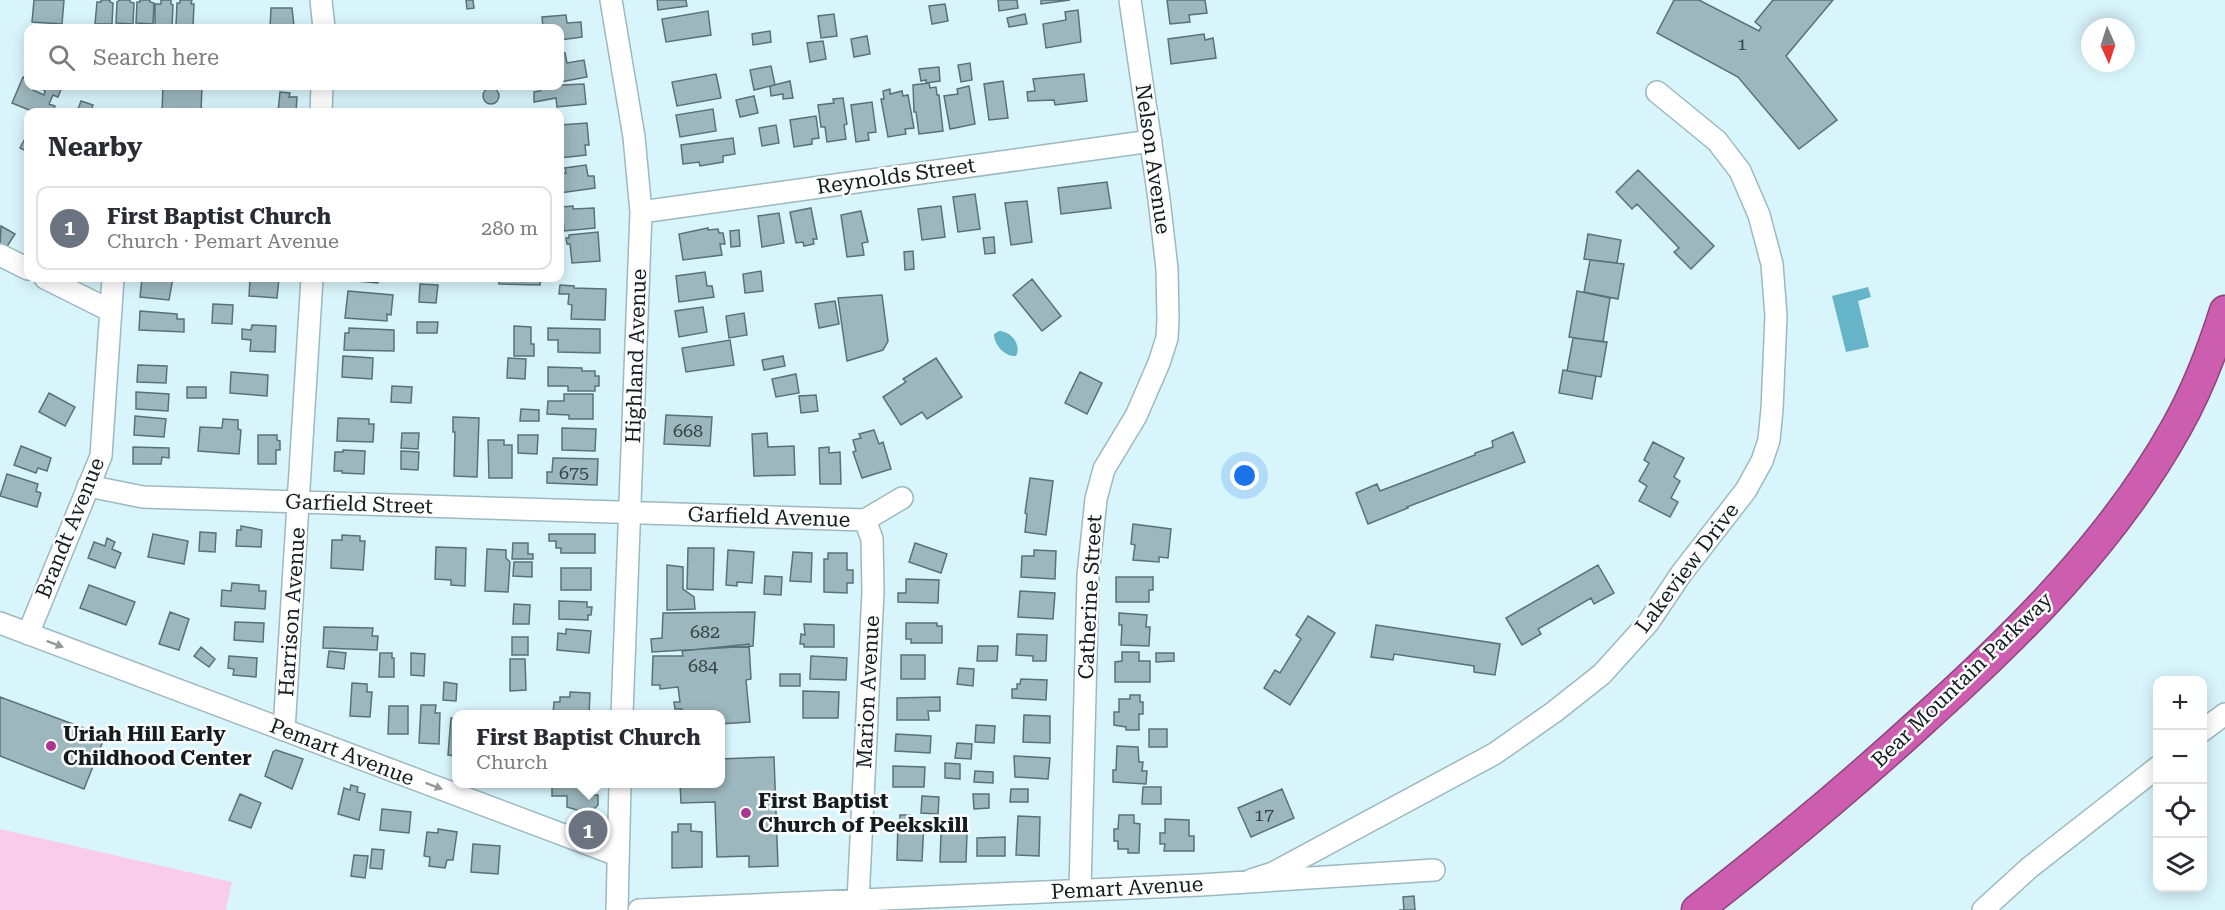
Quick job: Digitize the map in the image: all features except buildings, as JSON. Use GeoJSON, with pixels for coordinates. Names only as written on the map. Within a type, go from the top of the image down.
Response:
{"type":"FeatureCollection","features":[{"type":"Feature","properties":{"kind":"highway","name":"Bear Mountain Parkway"},"geometry":{"type":"LineString","coordinates":[[1697,910],[1762,859],[1893,748],[2002,646],[2058,588],[2119,514],[2164,448],[2200,381],[2225,311]]}},
{"type":"Feature","properties":{"kind":"street"},"geometry":{"type":"LineString","coordinates":[[321,0],[324,24]]}},
{"type":"Feature","properties":{"kind":"street","name":"Highland Avenue"},"geometry":{"type":"LineString","coordinates":[[610,0],[634,136],[641,212],[622,710]]}},
{"type":"Feature","properties":{"kind":"street","name":"Nelson Avenue"},"geometry":{"type":"LineString","coordinates":[[1130,0],[1167,269],[1168,319]]}},
{"type":"Feature","properties":{"kind":"street"},"geometry":{"type":"LineString","coordinates":[[321,108],[322,90]]}},
{"type":"Feature","properties":{"kind":"street","name":"Lakeview Drive"},"geometry":{"type":"LineString","coordinates":[[1251,880],[1274,873],[1494,754],[1554,712],[1602,674],[1648,623],[1681,574],[1746,490],[1762,461],[1769,440],[1772,409],[1776,316],[1772,264],[1759,215],[1740,171],[1717,141],[1657,92]]}},
{"type":"Feature","properties":{"kind":"street","name":"Reynolds Street"},"geometry":{"type":"LineString","coordinates":[[641,212],[1151,141]]}},
{"type":"Feature","properties":{"kind":"street"},"geometry":{"type":"LineString","coordinates":[[0,255],[24,267]]}},
{"type":"Feature","properties":{"kind":"street"},"geometry":{"type":"LineString","coordinates":[[53,282],[111,311]]}},
{"type":"Feature","properties":{"kind":"street","name":"Brandt Avenue"},"geometry":{"type":"LineString","coordinates":[[28,634],[101,456],[113,282]]}},
{"type":"Feature","properties":{"kind":"street","name":"Harrison Avenue"},"geometry":{"type":"LineString","coordinates":[[284,730],[312,282]]}},
{"type":"Feature","properties":{"kind":"street","name":"Catherine Street"},"geometry":{"type":"LineString","coordinates":[[1080,890],[1088,576],[1096,499],[1104,469],[1136,416],[1160,363],[1167,338],[1168,319]]}},
{"type":"Feature","properties":{"kind":"street","name":"Garfield Street"},"geometry":{"type":"LineString","coordinates":[[88,486],[143,497],[630,513]]}},
{"type":"Feature","properties":{"kind":"street","name":"Garfield Avenue"},"geometry":{"type":"LineString","coordinates":[[630,513],[865,520],[902,498]]}},
{"type":"Feature","properties":{"kind":"street","name":"Marion Avenue"},"geometry":{"type":"LineString","coordinates":[[858,901],[873,592],[872,539],[865,520]]}},
{"type":"Feature","properties":{"kind":"street","name":"Pemart Avenue"},"geometry":{"type":"LineString","coordinates":[[0,622],[617,855]]}},
{"type":"Feature","properties":{"kind":"street"},"geometry":{"type":"LineString","coordinates":[[2203,730],[2225,714]]}},
{"type":"Feature","properties":{"kind":"street"},"geometry":{"type":"LineString","coordinates":[[1983,910],[2029,868],[2153,770]]}},
{"type":"Feature","properties":{"kind":"street"},"geometry":{"type":"LineString","coordinates":[[617,910],[620,788]]}},
{"type":"Feature","properties":{"kind":"street","name":"Pemart Avenue"},"geometry":{"type":"LineString","coordinates":[[639,910],[710,905],[858,901],[1200,885],[1434,870]]}},
{"type":"Feature","properties":{"kind":"shaded area"},"geometry":{"type":"Polygon","coordinates":[[[0,829],[232,882],[226,910],[0,910],[0,829]]]}},
{"type":"Feature","properties":{"kind":"water"},"geometry":{"type":"Polygon","coordinates":[[[1868,287],[1871,297],[1858,301],[1869,347],[1846,352],[1832,296],[1868,287]]]}},
{"type":"Feature","properties":{"kind":"water"},"geometry":{"type":"Polygon","coordinates":[[[999,331],[1008,333],[1014,339],[1018,347],[1016,356],[1008,355],[998,346],[994,334],[999,331]]]}},
{"type":"Feature","properties":{"kind":"place","name":"Uriah Hill Early Childhood Center"},"geometry":{"type":"Point","coordinates":[51,746]}},
{"type":"Feature","properties":{"kind":"place","name":"First Baptist Church of Peekskill"},"geometry":{"type":"Point","coordinates":[746,813]}},
{"type":"Feature","properties":{"kind":"place","name":"First Baptist Church"},"geometry":{"type":"Point","coordinates":[588,830]}}]}
